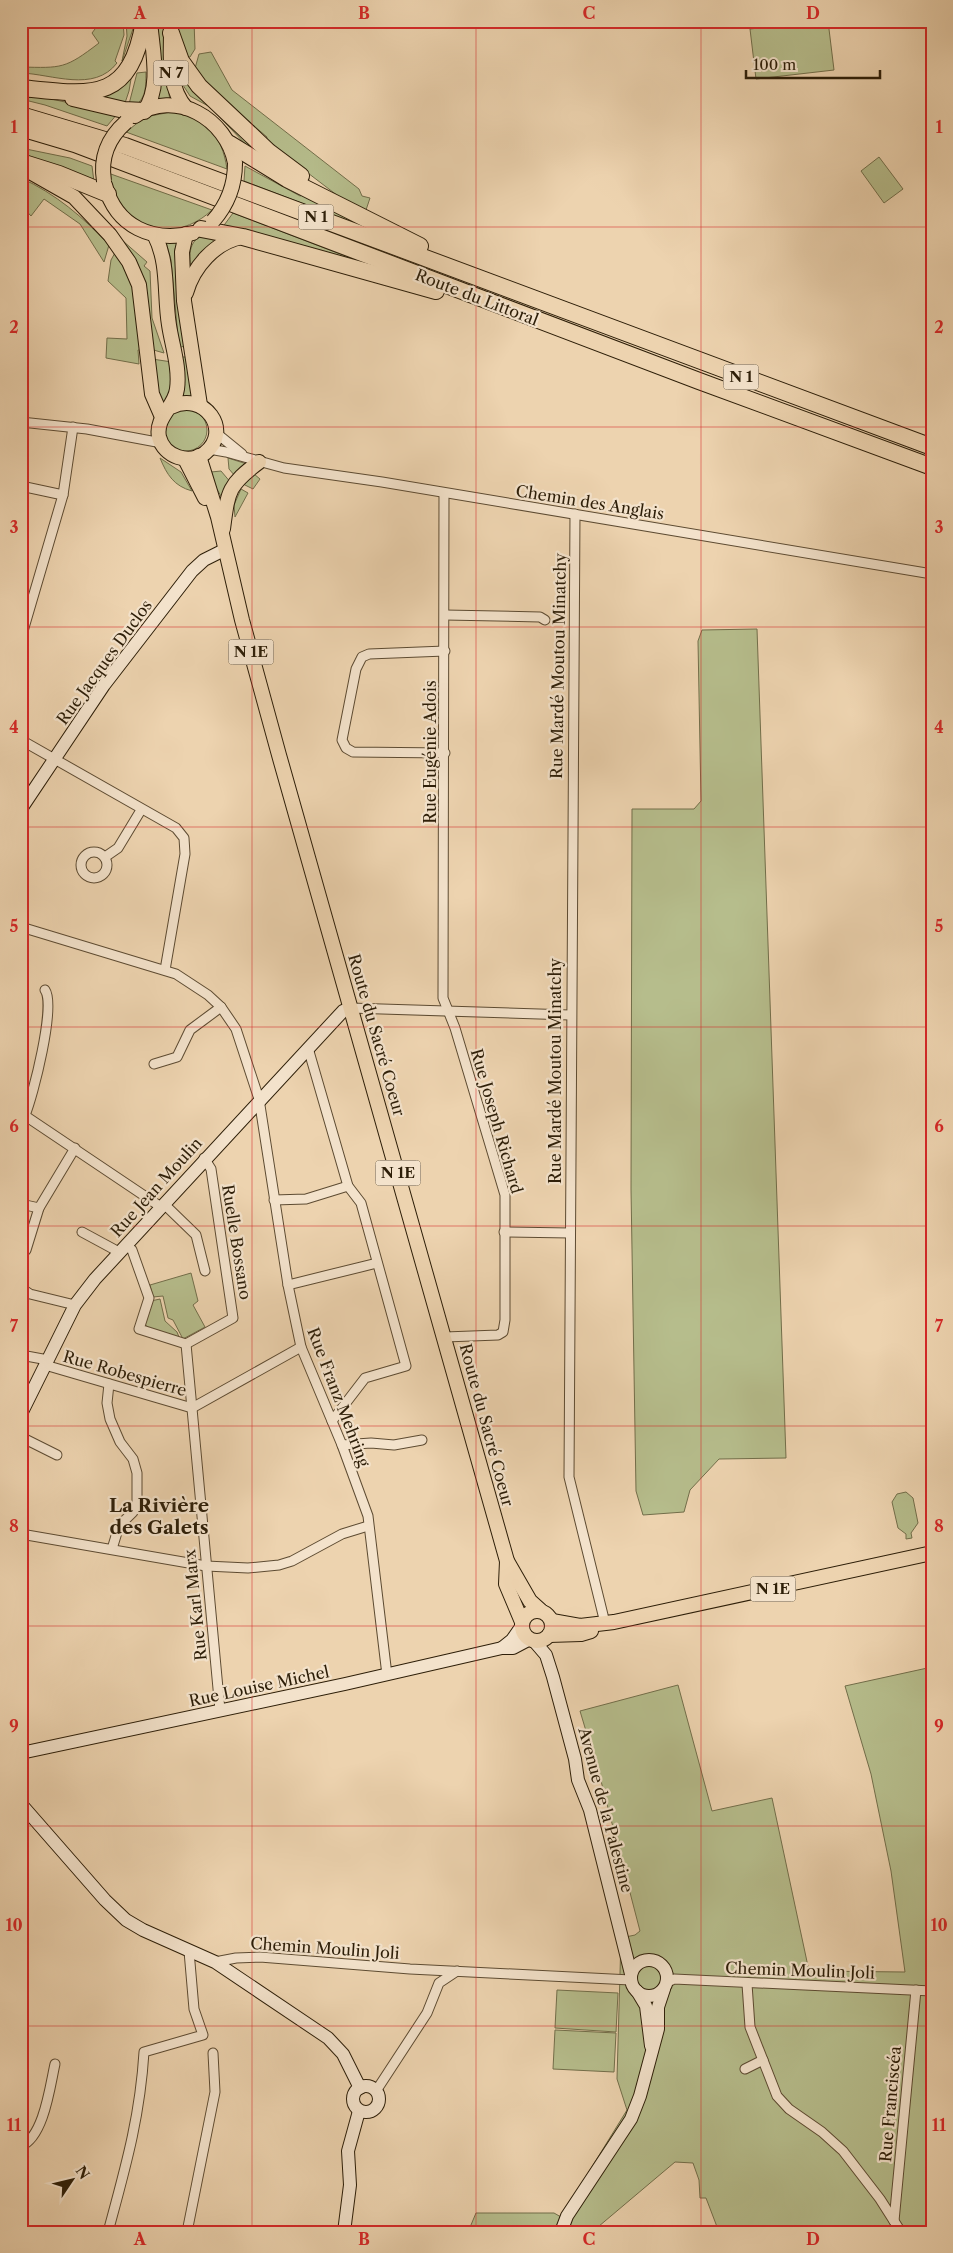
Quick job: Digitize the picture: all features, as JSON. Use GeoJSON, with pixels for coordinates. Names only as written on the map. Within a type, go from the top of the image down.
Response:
{"type":"FeatureCollection","features":[{"type":"Feature","properties":{"kind":"highway"},"geometry":{"type":"LineString","coordinates":[[21,88],[89,93],[114,83],[126,74],[134,60],[144,21]]}},
{"type":"Feature","properties":{"kind":"highway"},"geometry":{"type":"LineString","coordinates":[[171,27],[188,72],[204,92],[273,156],[342,208]]}},
{"type":"Feature","properties":{"kind":"highway"},"geometry":{"type":"LineString","coordinates":[[44,90],[124,110],[144,110]]}},
{"type":"Feature","properties":{"kind":"highway","name":"Route du Littoral"},"geometry":{"type":"LineString","coordinates":[[21,115],[135,149],[932,447]]}},
{"type":"Feature","properties":{"kind":"highway","name":"Route du Littoral"},"geometry":{"type":"LineString","coordinates":[[21,128],[92,150],[536,320],[932,467]]}},
{"type":"Feature","properties":{"kind":"highway"},"geometry":{"type":"LineString","coordinates":[[230,144],[287,179],[342,208],[550,305]]}},
{"type":"Feature","properties":{"kind":"highway"},"geometry":{"type":"LineString","coordinates":[[21,162],[106,187]]}},
{"type":"Feature","properties":{"kind":"highway"},"geometry":{"type":"LineString","coordinates":[[200,228],[243,237],[536,320]]}},
{"type":"Feature","properties":{"kind":"main road","name":"N 7"},"geometry":{"type":"LineString","coordinates":[[144,110],[150,103],[153,90],[150,21]]}},
{"type":"Feature","properties":{"kind":"main road","name":"N 7"},"geometry":{"type":"LineString","coordinates":[[171,27],[172,85],[176,95],[186,108]]}},
{"type":"Feature","properties":{"kind":"main road"},"geometry":{"type":"LineString","coordinates":[[200,228],[155,236],[137,228],[123,218],[106,187],[103,167],[107,146],[115,133],[126,122],[144,110],[166,106],[186,108],[200,114],[213,123],[230,144],[235,163],[234,183],[230,196],[200,228],[182,252],[184,301],[200,405]]}},
{"type":"Feature","properties":{"kind":"main road"},"geometry":{"type":"LineString","coordinates":[[21,167],[74,197],[110,235],[129,262],[139,285],[152,394],[171,454],[197,455],[216,432],[212,416],[200,405],[185,402],[163,424]]}},
{"type":"Feature","properties":{"kind":"main road"},"geometry":{"type":"LineString","coordinates":[[155,236],[164,257],[168,323],[178,386],[176,399],[163,424]]}},
{"type":"Feature","properties":{"kind":"main road"},"geometry":{"type":"LineString","coordinates":[[184,301],[190,281],[211,252],[222,243],[243,237]]}},
{"type":"Feature","properties":{"kind":"main road","name":"Route du Sacré Coeur"},"geometry":{"type":"LineString","coordinates":[[197,455],[223,534],[242,620],[276,746],[507,1560],[521,1588],[540,1610],[547,1614],[543,1635],[523,1632],[506,1584],[507,1560]]}},
{"type":"Feature","properties":{"kind":"main road"},"geometry":{"type":"LineString","coordinates":[[223,534],[230,491],[237,478],[259,462]]}},
{"type":"Feature","properties":{"kind":"main road","name":"N 1E"},"geometry":{"type":"LineString","coordinates":[[543,1635],[581,1634],[610,1623],[932,1553]]}},
{"type":"Feature","properties":{"kind":"main road"},"geometry":{"type":"LineString","coordinates":[[522,1625],[530,1612],[540,1610]]}},
{"type":"Feature","properties":{"kind":"street"},"geometry":{"type":"LineString","coordinates":[[21,422],[73,427],[134,439],[163,424]]}},
{"type":"Feature","properties":{"kind":"street"},"geometry":{"type":"LineString","coordinates":[[134,439],[163,424]]}},
{"type":"Feature","properties":{"kind":"street"},"geometry":{"type":"LineString","coordinates":[[21,638],[22,627],[63,495],[73,427]]}},
{"type":"Feature","properties":{"kind":"street","name":"Chemin des Anglais"},"geometry":{"type":"LineString","coordinates":[[216,432],[244,456],[284,468],[575,514],[932,574]]}},
{"type":"Feature","properties":{"kind":"street","name":"Chemin des Anglais"},"geometry":{"type":"LineString","coordinates":[[197,455],[244,456]]}},
{"type":"Feature","properties":{"kind":"street"},"geometry":{"type":"LineString","coordinates":[[21,486],[63,495]]}},
{"type":"Feature","properties":{"kind":"street","name":"Rue Eugénie Adois"},"geometry":{"type":"LineString","coordinates":[[444,493],[446,651],[443,998],[448,1011]]}},
{"type":"Feature","properties":{"kind":"street","name":"Rue Mardé Moutou Minatchy"},"geometry":{"type":"LineString","coordinates":[[575,514],[570,1015],[569,1477],[610,1623]]}},
{"type":"Feature","properties":{"kind":"street","name":"Rue Jacques Duclos"},"geometry":{"type":"LineString","coordinates":[[21,809],[104,685],[192,571],[204,560],[226,549]]}},
{"type":"Feature","properties":{"kind":"street"},"geometry":{"type":"LineString","coordinates":[[445,614],[540,616],[545,620]]}},
{"type":"Feature","properties":{"kind":"street"},"geometry":{"type":"LineString","coordinates":[[445,753],[353,752],[346,748],[342,737],[356,669],[362,657],[369,654],[446,651]]}},
{"type":"Feature","properties":{"kind":"street"},"geometry":{"type":"LineString","coordinates":[[21,740],[140,810],[176,828],[184,838],[185,846],[165,970]]}},
{"type":"Feature","properties":{"kind":"street"},"geometry":{"type":"LineString","coordinates":[[105,857],[118,848],[140,810]]}},
{"type":"Feature","properties":{"kind":"street","name":"Rue Franz Mehring"},"geometry":{"type":"LineString","coordinates":[[21,927],[165,970],[191,983],[221,1008],[236,1029],[259,1099],[288,1285],[301,1347],[342,1445],[368,1516],[387,1674]]}},
{"type":"Feature","properties":{"kind":"street"},"geometry":{"type":"LineString","coordinates":[[45,990],[48,994],[48,1004],[42,1052],[23,1114],[162,1205],[196,1235],[206,1271]]}},
{"type":"Feature","properties":{"kind":"street"},"geometry":{"type":"LineString","coordinates":[[154,1064],[177,1057],[190,1030],[221,1008]]}},
{"type":"Feature","properties":{"kind":"street"},"geometry":{"type":"LineString","coordinates":[[350,1008],[570,1015]]}},
{"type":"Feature","properties":{"kind":"street","name":"Rue Jean Moulin"},"geometry":{"type":"LineString","coordinates":[[21,1414],[75,1305],[94,1278],[259,1099],[343,1011],[350,1008]]}},
{"type":"Feature","properties":{"kind":"street","name":"Rue Joseph Richard"},"geometry":{"type":"LineString","coordinates":[[445,1337],[490,1336],[503,1332],[505,1320],[505,1195],[448,1011]]}},
{"type":"Feature","properties":{"kind":"street"},"geometry":{"type":"LineString","coordinates":[[308,1048],[348,1186],[361,1203],[406,1366],[366,1378],[332,1421]]}},
{"type":"Feature","properties":{"kind":"street"},"geometry":{"type":"LineString","coordinates":[[21,1256],[26,1250],[38,1208],[75,1148]]}},
{"type":"Feature","properties":{"kind":"street","name":"Ruelle Bossano"},"geometry":{"type":"LineString","coordinates":[[186,1344],[233,1318],[211,1169],[204,1158]]}},
{"type":"Feature","properties":{"kind":"street"},"geometry":{"type":"LineString","coordinates":[[274,1200],[306,1199],[348,1186]]}},
{"type":"Feature","properties":{"kind":"street"},"geometry":{"type":"LineString","coordinates":[[21,1204],[38,1208]]}},
{"type":"Feature","properties":{"kind":"street"},"geometry":{"type":"LineString","coordinates":[[82,1232],[122,1248],[132,1250],[149,1298],[139,1329],[186,1344]]}},
{"type":"Feature","properties":{"kind":"street"},"geometry":{"type":"LineString","coordinates":[[504,1232],[570,1233]]}},
{"type":"Feature","properties":{"kind":"street"},"geometry":{"type":"LineString","coordinates":[[288,1285],[377,1263]]}},
{"type":"Feature","properties":{"kind":"street"},"geometry":{"type":"LineString","coordinates":[[21,1288],[30,1294],[75,1305]]}},
{"type":"Feature","properties":{"kind":"street","name":"Rue Karl Marx"},"geometry":{"type":"LineString","coordinates":[[186,1344],[220,1710]]}},
{"type":"Feature","properties":{"kind":"street","name":"Rue Robespierre"},"geometry":{"type":"LineString","coordinates":[[21,1355],[109,1384],[192,1408],[301,1347]]}},
{"type":"Feature","properties":{"kind":"street"},"geometry":{"type":"LineString","coordinates":[[109,1384],[107,1403],[110,1419],[120,1442],[132,1459],[137,1473],[137,1504],[133,1512],[120,1526],[112,1549]]}},
{"type":"Feature","properties":{"kind":"street"},"geometry":{"type":"LineString","coordinates":[[21,1437],[57,1456]]}},
{"type":"Feature","properties":{"kind":"street"},"geometry":{"type":"LineString","coordinates":[[342,1445],[371,1443],[394,1445],[422,1440]]}},
{"type":"Feature","properties":{"kind":"street"},"geometry":{"type":"LineString","coordinates":[[21,1534],[206,1566],[248,1568],[279,1565],[300,1557],[342,1534],[368,1526]]}},
{"type":"Feature","properties":{"kind":"street"},"geometry":{"type":"LineString","coordinates":[[502,1648],[512,1640],[522,1625]]}},
{"type":"Feature","properties":{"kind":"street","name":"Rue Louise Michel"},"geometry":{"type":"LineString","coordinates":[[21,1753],[502,1648],[513,1648],[543,1635]]}},
{"type":"Feature","properties":{"kind":"street","name":"Avenue de la Palestine"},"geometry":{"type":"LineString","coordinates":[[543,1635],[546,1655],[575,1759],[578,1780],[590,1810],[620,1922]]}},
{"type":"Feature","properties":{"kind":"street"},"geometry":{"type":"LineString","coordinates":[[21,1804],[105,1900],[126,1920],[143,1930],[216,1962],[334,2042],[343,2054],[360,2088]]}},
{"type":"Feature","properties":{"kind":"street"},"geometry":{"type":"LineString","coordinates":[[620,1922],[633,1948],[646,1960]]}},
{"type":"Feature","properties":{"kind":"street"},"geometry":{"type":"LineString","coordinates":[[620,1922],[633,1982],[646,2006],[652,2049]]}},
{"type":"Feature","properties":{"kind":"street"},"geometry":{"type":"LineString","coordinates":[[108,2232],[133,2141],[141,2095],[144,2052],[203,2035],[194,2009],[189,1951]]}},
{"type":"Feature","properties":{"kind":"street","name":"Chemin Moulin Joli"},"geometry":{"type":"LineString","coordinates":[[216,1962],[260,1956],[433,1970],[633,1982]]}},
{"type":"Feature","properties":{"kind":"street"},"geometry":{"type":"LineString","coordinates":[[561,2232],[567,2216],[631,2119],[640,2096],[658,2029],[658,2007],[666,1985],[663,1966],[654,1960],[646,1960],[637,1964],[633,1982]]}},
{"type":"Feature","properties":{"kind":"street"},"geometry":{"type":"LineString","coordinates":[[433,1970],[439,1983]]}},
{"type":"Feature","properties":{"kind":"street"},"geometry":{"type":"LineString","coordinates":[[376,2090],[427,2014],[439,1983],[457,1971]]}},
{"type":"Feature","properties":{"kind":"street","name":"Chemin Moulin Joli"},"geometry":{"type":"LineString","coordinates":[[666,1985],[674,1979],[747,1984],[932,1991]]}},
{"type":"Feature","properties":{"kind":"street"},"geometry":{"type":"LineString","coordinates":[[633,1982],[648,1996],[654,1995],[666,1985]]}},
{"type":"Feature","properties":{"kind":"street"},"geometry":{"type":"LineString","coordinates":[[747,1984],[750,2027],[777,2096],[782,2103],[822,2132],[843,2151],[880,2199],[901,2232]]}},
{"type":"Feature","properties":{"kind":"street","name":"Rue Franciscéa"},"geometry":{"type":"LineString","coordinates":[[894,2221],[916,1990]]}},
{"type":"Feature","properties":{"kind":"street"},"geometry":{"type":"LineString","coordinates":[[187,2232],[215,2092],[213,2053]]}},
{"type":"Feature","properties":{"kind":"street"},"geometry":{"type":"LineString","coordinates":[[745,2069],[763,2060]]}},
{"type":"Feature","properties":{"kind":"street"},"geometry":{"type":"LineString","coordinates":[[21,2146],[29,2143],[36,2133],[44,2111],[54,2064]]}},
{"type":"Feature","properties":{"kind":"street"},"geometry":{"type":"LineString","coordinates":[[344,2232],[350,2185],[348,2152],[359,2111],[353,2101],[354,2093],[360,2088],[368,2086],[376,2090],[379,2098],[377,2106],[371,2112],[359,2111]]}},
{"type":"Feature","properties":{"kind":"green space"},"geometry":{"type":"Polygon","coordinates":[[[101,21],[123,21],[124,35],[115,61],[117,63],[108,72],[85,80],[21,73],[21,67],[55,67],[78,58],[99,43],[92,33],[101,21]]]}},
{"type":"Feature","properties":{"kind":"green space"},"geometry":{"type":"Polygon","coordinates":[[[126,21],[135,21],[135,23],[122,61],[127,36],[126,21]]]}},
{"type":"Feature","properties":{"kind":"green space"},"geometry":{"type":"Polygon","coordinates":[[[156,21],[164,21],[166,67],[159,67],[156,21]]]}},
{"type":"Feature","properties":{"kind":"green space"},"geometry":{"type":"Polygon","coordinates":[[[178,21],[194,21],[195,49],[190,57],[185,57],[179,40],[178,21]]]}},
{"type":"Feature","properties":{"kind":"green space"},"geometry":{"type":"Polygon","coordinates":[[[828,21],[834,70],[756,79],[750,29],[828,21]]]}},
{"type":"Feature","properties":{"kind":"green space"},"geometry":{"type":"Polygon","coordinates":[[[211,52],[232,90],[359,189],[362,196],[370,198],[365,213],[342,199],[266,141],[267,137],[207,86],[194,72],[199,54],[211,52]]]}},
{"type":"Feature","properties":{"kind":"green space"},"geometry":{"type":"Polygon","coordinates":[[[146,72],[145,90],[142,99],[134,106],[128,108],[137,73],[146,72]]]}},
{"type":"Feature","properties":{"kind":"green space"},"geometry":{"type":"Polygon","coordinates":[[[132,73],[124,106],[93,97],[132,73]]]}},
{"type":"Feature","properties":{"kind":"green space"},"geometry":{"type":"Polygon","coordinates":[[[188,77],[277,162],[249,148],[210,107],[190,96],[181,82],[188,77]]]}},
{"type":"Feature","properties":{"kind":"green space"},"geometry":{"type":"Polygon","coordinates":[[[160,83],[167,83],[170,100],[158,101],[160,83]]]}},
{"type":"Feature","properties":{"kind":"green space"},"geometry":{"type":"Polygon","coordinates":[[[21,95],[46,98],[118,113],[107,126],[21,99],[21,95]]]}},
{"type":"Feature","properties":{"kind":"green space"},"geometry":{"type":"Polygon","coordinates":[[[171,112],[194,118],[210,130],[221,146],[227,169],[126,132],[145,117],[171,112]]]}},
{"type":"Feature","properties":{"kind":"green space"},"geometry":{"type":"Polygon","coordinates":[[[21,148],[70,158],[92,166],[94,182],[21,155],[21,148]]]}},
{"type":"Feature","properties":{"kind":"green space"},"geometry":{"type":"Polygon","coordinates":[[[879,157],[903,189],[884,203],[861,171],[879,157]]]}},
{"type":"Feature","properties":{"kind":"green space"},"geometry":{"type":"Polygon","coordinates":[[[245,166],[300,196],[303,195],[364,224],[364,227],[244,181],[245,166]]]}},
{"type":"Feature","properties":{"kind":"green space"},"geometry":{"type":"Polygon","coordinates":[[[108,173],[212,210],[190,225],[165,229],[153,228],[141,223],[120,205],[114,194],[108,173]]]}},
{"type":"Feature","properties":{"kind":"green space"},"geometry":{"type":"Polygon","coordinates":[[[21,178],[57,199],[79,216],[109,245],[104,262],[80,224],[44,199],[31,216],[21,205],[21,178]]]}},
{"type":"Feature","properties":{"kind":"green space"},"geometry":{"type":"Polygon","coordinates":[[[233,213],[361,262],[222,228],[233,213]]]}},
{"type":"Feature","properties":{"kind":"green space"},"geometry":{"type":"Polygon","coordinates":[[[209,233],[215,244],[192,273],[190,253],[193,243],[202,235],[209,233]]]}},
{"type":"Feature","properties":{"kind":"green space"},"geometry":{"type":"Polygon","coordinates":[[[123,241],[147,262],[144,266],[150,271],[152,318],[164,353],[150,349],[120,244],[123,241]]]}},
{"type":"Feature","properties":{"kind":"green space"},"geometry":{"type":"Polygon","coordinates":[[[166,242],[178,242],[175,249],[178,303],[184,346],[179,348],[171,260],[166,242]]]}},
{"type":"Feature","properties":{"kind":"green space"},"geometry":{"type":"Polygon","coordinates":[[[116,251],[132,276],[143,350],[138,350],[139,364],[106,358],[107,338],[127,339],[126,298],[108,281],[111,260],[116,251]]]}},
{"type":"Feature","properties":{"kind":"green space"},"geometry":{"type":"Polygon","coordinates":[[[180,357],[186,357],[192,397],[182,397],[180,357]]]}},
{"type":"Feature","properties":{"kind":"green space"},"geometry":{"type":"Polygon","coordinates":[[[152,359],[172,362],[175,379],[162,410],[152,359]]]}},
{"type":"Feature","properties":{"kind":"green space"},"geometry":{"type":"Polygon","coordinates":[[[190,409],[198,412],[204,418],[207,430],[204,442],[198,448],[182,451],[174,448],[168,442],[165,426],[168,418],[174,412],[190,409]]]}},
{"type":"Feature","properties":{"kind":"green space"},"geometry":{"type":"Polygon","coordinates":[[[160,458],[181,472],[192,491],[180,486],[172,479],[165,470],[160,458]]]}},
{"type":"Feature","properties":{"kind":"green space"},"geometry":{"type":"Polygon","coordinates":[[[228,458],[250,465],[235,476],[229,469],[228,458]]]}},
{"type":"Feature","properties":{"kind":"green space"},"geometry":{"type":"Polygon","coordinates":[[[221,471],[232,484],[224,501],[215,486],[211,472],[221,471]]]}},
{"type":"Feature","properties":{"kind":"green space"},"geometry":{"type":"Polygon","coordinates":[[[254,474],[260,479],[253,489],[243,484],[254,474]]]}},
{"type":"Feature","properties":{"kind":"green space"},"geometry":{"type":"Polygon","coordinates":[[[241,489],[248,493],[235,517],[234,505],[241,489]]]}},
{"type":"Feature","properties":{"kind":"green space"},"geometry":{"type":"Polygon","coordinates":[[[757,629],[786,1458],[719,1459],[690,1490],[684,1512],[643,1515],[636,1491],[631,1189],[632,809],[694,809],[701,801],[698,641],[702,630],[757,629]]]}},
{"type":"Feature","properties":{"kind":"green space"},"geometry":{"type":"Polygon","coordinates":[[[191,1273],[198,1301],[193,1305],[205,1327],[183,1339],[173,1320],[168,1318],[163,1296],[153,1297],[150,1285],[191,1273]]]}},
{"type":"Feature","properties":{"kind":"green space"},"geometry":{"type":"Polygon","coordinates":[[[160,1299],[165,1321],[177,1332],[181,1342],[152,1332],[143,1322],[151,1301],[160,1299]]]}},
{"type":"Feature","properties":{"kind":"green space"},"geometry":{"type":"Polygon","coordinates":[[[906,1492],[913,1498],[918,1523],[911,1533],[912,1538],[906,1539],[906,1534],[898,1528],[892,1502],[897,1494],[906,1492]]]}},
{"type":"Feature","properties":{"kind":"green space"},"geometry":{"type":"Polygon","coordinates":[[[932,1667],[932,2232],[719,2232],[706,2198],[700,2198],[699,2180],[693,2163],[675,2162],[592,2232],[468,2232],[476,2213],[554,2213],[561,2217],[627,2110],[617,2079],[621,1938],[635,1935],[640,1931],[601,1781],[580,1711],[678,1685],[712,1811],[772,1798],[809,1971],[905,1972],[891,1871],[871,1774],[845,1686],[932,1667]]]}},
{"type":"Feature","properties":{"kind":"green space"},"geometry":{"type":"Polygon","coordinates":[[[557,1990],[618,1993],[616,2032],[555,2028],[557,1990]]]}},
{"type":"Feature","properties":{"kind":"green space"},"geometry":{"type":"Polygon","coordinates":[[[555,2030],[616,2033],[614,2072],[553,2069],[555,2030]]]}},
{"type":"Feature","properties":{"kind":"district","name":"La Rivière des Galets"},"geometry":{"type":"Point","coordinates":[159,1516]}}]}
